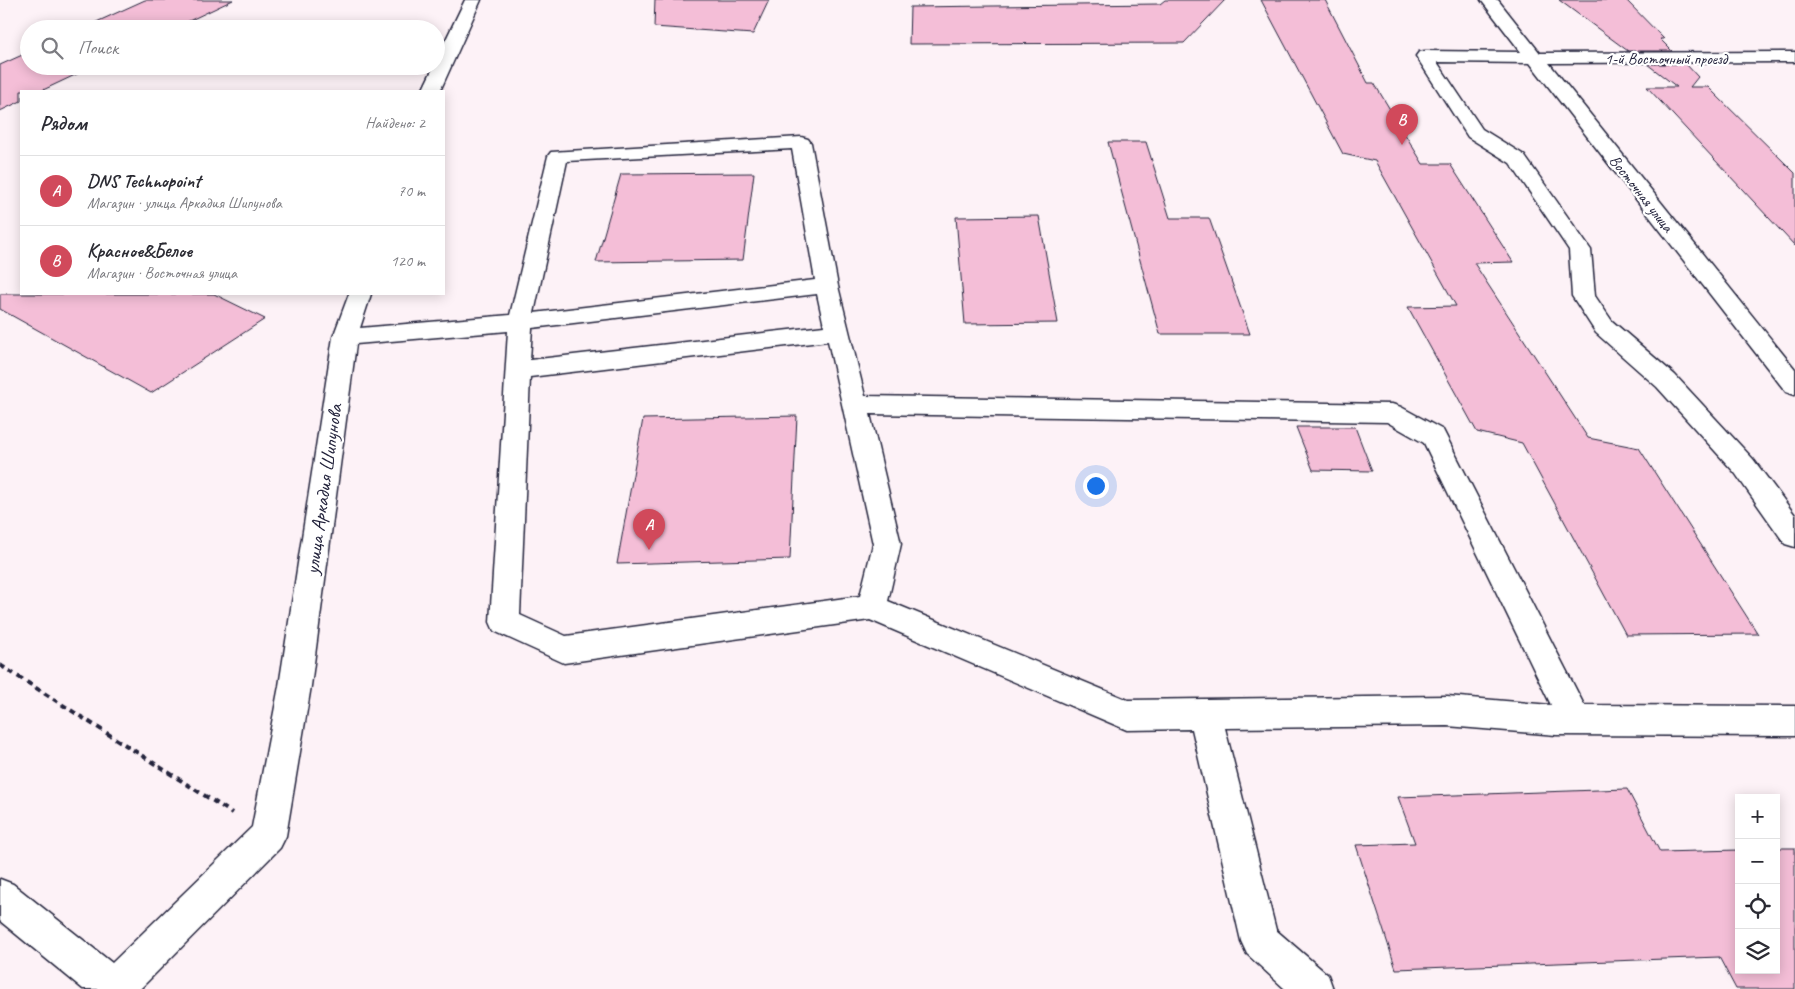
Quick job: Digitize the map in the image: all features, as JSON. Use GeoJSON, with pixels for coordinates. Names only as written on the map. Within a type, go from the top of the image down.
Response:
{"type":"FeatureCollection","features":[{"type":"Feature","properties":{"kind":"street"},"geometry":{"type":"LineString","coordinates":[[445,61],[473,0]]}},
{"type":"Feature","properties":{"kind":"street","name":"Восточная улица"},"geometry":{"type":"LineString","coordinates":[[1489,0],[1795,386]]}},
{"type":"Feature","properties":{"kind":"street","name":"1-й Восточный проезд"},"geometry":{"type":"LineString","coordinates":[[1795,57],[1536,58],[1425,56],[1475,133],[1517,159],[1580,250],[1584,296],[1604,327],[1666,381],[1744,466],[1795,536]]}},
{"type":"Feature","properties":{"kind":"street"},"geometry":{"type":"LineString","coordinates":[[431,90],[438,75]]}},
{"type":"Feature","properties":{"kind":"street"},"geometry":{"type":"LineString","coordinates":[[872,607],[888,544],[827,286],[801,143],[558,156],[520,322],[505,622],[564,650],[872,607],[1127,715],[1447,711],[1575,720],[1795,722]]}},
{"type":"Feature","properties":{"kind":"street"},"geometry":{"type":"LineString","coordinates":[[345,338],[520,322],[827,286]]}},
{"type":"Feature","properties":{"kind":"street","name":"улица Аркадия Шипунова"},"geometry":{"type":"LineString","coordinates":[[268,836],[295,686],[345,338],[360,295]]}},
{"type":"Feature","properties":{"kind":"street"},"geometry":{"type":"LineString","coordinates":[[518,370],[838,332]]}},
{"type":"Feature","properties":{"kind":"street"},"geometry":{"type":"LineString","coordinates":[[855,405],[1392,413],[1434,437],[1575,720]]}},
{"type":"Feature","properties":{"kind":"street"},"geometry":{"type":"LineString","coordinates":[[1205,713],[1260,941],[1314,989]]}},
{"type":"Feature","properties":{"kind":"street"},"geometry":{"type":"LineString","coordinates":[[0,897],[113,989],[268,836]]}},
{"type":"Feature","properties":{"kind":"path"},"geometry":{"type":"LineString","coordinates":[[0,665],[268,836]]}},
{"type":"Feature","properties":{"kind":"building"},"geometry":{"type":"Polygon","coordinates":[[[145,0],[233,0],[191,20],[101,20],[145,0]]]}},
{"type":"Feature","properties":{"kind":"building"},"geometry":{"type":"Polygon","coordinates":[[[655,0],[769,0],[753,34],[654,27],[655,0]]]}},
{"type":"Feature","properties":{"kind":"building"},"geometry":{"type":"Polygon","coordinates":[[[1165,0],[1225,0],[1184,43],[909,44],[910,7],[1160,4],[1165,0]]]}},
{"type":"Feature","properties":{"kind":"building"},"geometry":{"type":"Polygon","coordinates":[[[1261,0],[1325,0],[1368,83],[1374,83],[1423,164],[1450,164],[1513,262],[1474,263],[1588,438],[1639,448],[1758,634],[1626,635],[1522,443],[1477,432],[1408,307],[1456,306],[1375,161],[1343,154],[1261,0]]]}},
{"type":"Feature","properties":{"kind":"building"},"geometry":{"type":"Polygon","coordinates":[[[1559,0],[1626,0],[1664,39],[1660,39],[1672,51],[1628,51],[1559,0]]]}},
{"type":"Feature","properties":{"kind":"building"},"geometry":{"type":"Polygon","coordinates":[[[20,56],[20,75],[75,75],[43,90],[20,90],[20,101],[0,111],[0,65],[20,56]]]}},
{"type":"Feature","properties":{"kind":"building"},"geometry":{"type":"Polygon","coordinates":[[[1647,64],[1686,64],[1698,77],[1690,87],[1708,87],[1795,173],[1795,246],[1647,87],[1677,87],[1647,64]]]}},
{"type":"Feature","properties":{"kind":"building"},"geometry":{"type":"Polygon","coordinates":[[[1108,142],[1146,142],[1170,218],[1209,218],[1250,334],[1160,334],[1108,142]]]}},
{"type":"Feature","properties":{"kind":"building"},"geometry":{"type":"Polygon","coordinates":[[[754,173],[743,260],[596,262],[621,174],[754,173]]]}},
{"type":"Feature","properties":{"kind":"building"},"geometry":{"type":"Polygon","coordinates":[[[1039,216],[1058,323],[965,324],[956,217],[1039,216]]]}},
{"type":"Feature","properties":{"kind":"building"},"geometry":{"type":"Polygon","coordinates":[[[0,294],[216,295],[265,319],[151,393],[0,309],[0,294]]]}},
{"type":"Feature","properties":{"kind":"building"},"geometry":{"type":"Polygon","coordinates":[[[797,416],[790,559],[617,564],[643,419],[797,416]]]}},
{"type":"Feature","properties":{"kind":"building"},"geometry":{"type":"Polygon","coordinates":[[[1296,427],[1355,427],[1372,471],[1313,470],[1296,427]]]}},
{"type":"Feature","properties":{"kind":"building"},"geometry":{"type":"Polygon","coordinates":[[[1627,789],[1660,852],[1735,850],[1735,974],[1780,974],[1780,848],[1795,848],[1795,989],[1736,989],[1719,957],[1396,969],[1356,845],[1415,843],[1398,797],[1627,789]]]}},
{"type":"Feature","properties":{"kind":"place","name":"Красное&Белое"},"geometry":{"type":"Point","coordinates":[1402,145]}},
{"type":"Feature","properties":{"kind":"place","name":"DNS Technopoint"},"geometry":{"type":"Point","coordinates":[649,550]}}]}
